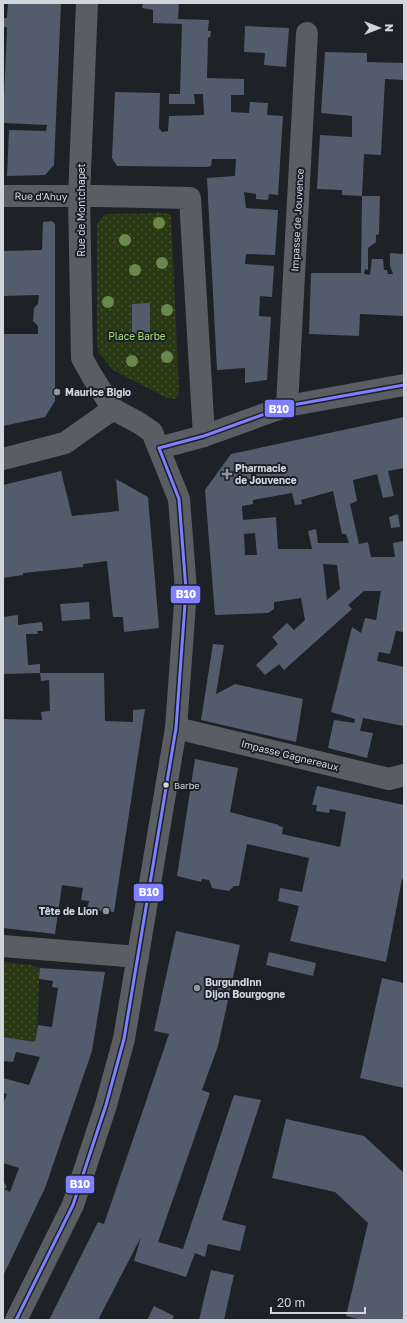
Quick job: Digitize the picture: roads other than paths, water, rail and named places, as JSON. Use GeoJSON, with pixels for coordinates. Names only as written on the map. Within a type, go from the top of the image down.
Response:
{"type":"FeatureCollection","features":[{"type":"Feature","properties":{"kind":"street","name":"Rue de Montchapet"},"geometry":{"type":"LineString","coordinates":[[87,3],[80,196],[82,358],[113,409]]}},
{"type":"Feature","properties":{"kind":"street","name":"Impasse de Jouvence"},"geometry":{"type":"LineString","coordinates":[[287,406],[307,33]]}},
{"type":"Feature","properties":{"kind":"street","name":"Rue d'Ahuy"},"geometry":{"type":"LineString","coordinates":[[3,196],[80,196]]}},
{"type":"Feature","properties":{"kind":"street"},"geometry":{"type":"LineString","coordinates":[[80,196],[190,198],[204,436]]}},
{"type":"Feature","properties":{"kind":"street"},"geometry":{"type":"LineString","coordinates":[[159,448],[204,436],[287,406],[404,385]]}},
{"type":"Feature","properties":{"kind":"street"},"geometry":{"type":"LineString","coordinates":[[3,459],[65,443],[113,409],[152,432],[179,499],[186,590],[176,728],[124,1039],[106,1105],[75,1198],[16,1320]]}},
{"type":"Feature","properties":{"kind":"street","name":"Impasse Gagnereaux"},"geometry":{"type":"LineString","coordinates":[[176,728],[389,779],[404,775]]}},
{"type":"Feature","properties":{"kind":"street"},"geometry":{"type":"LineString","coordinates":[[3,946],[138,957]]}},
{"type":"Feature","properties":{"kind":"place","name":"Maurice Bigio"},"geometry":{"type":"Point","coordinates":[57,392]}},
{"type":"Feature","properties":{"kind":"place","name":"Pharmacie de Jouvence"},"geometry":{"type":"Point","coordinates":[227,474]}},
{"type":"Feature","properties":{"kind":"place","name":"Barbe"},"geometry":{"type":"Point","coordinates":[166,785]}},
{"type":"Feature","properties":{"kind":"place","name":"Tête de Lion"},"geometry":{"type":"Point","coordinates":[106,911]}},
{"type":"Feature","properties":{"kind":"place","name":"BurgundInn Dijon Bourgogne"},"geometry":{"type":"Point","coordinates":[197,988]}},
{"type":"Feature","properties":{"kind":"park label","name":"Place Barbe"},"geometry":{"type":"Point","coordinates":[137,336]}}]}
